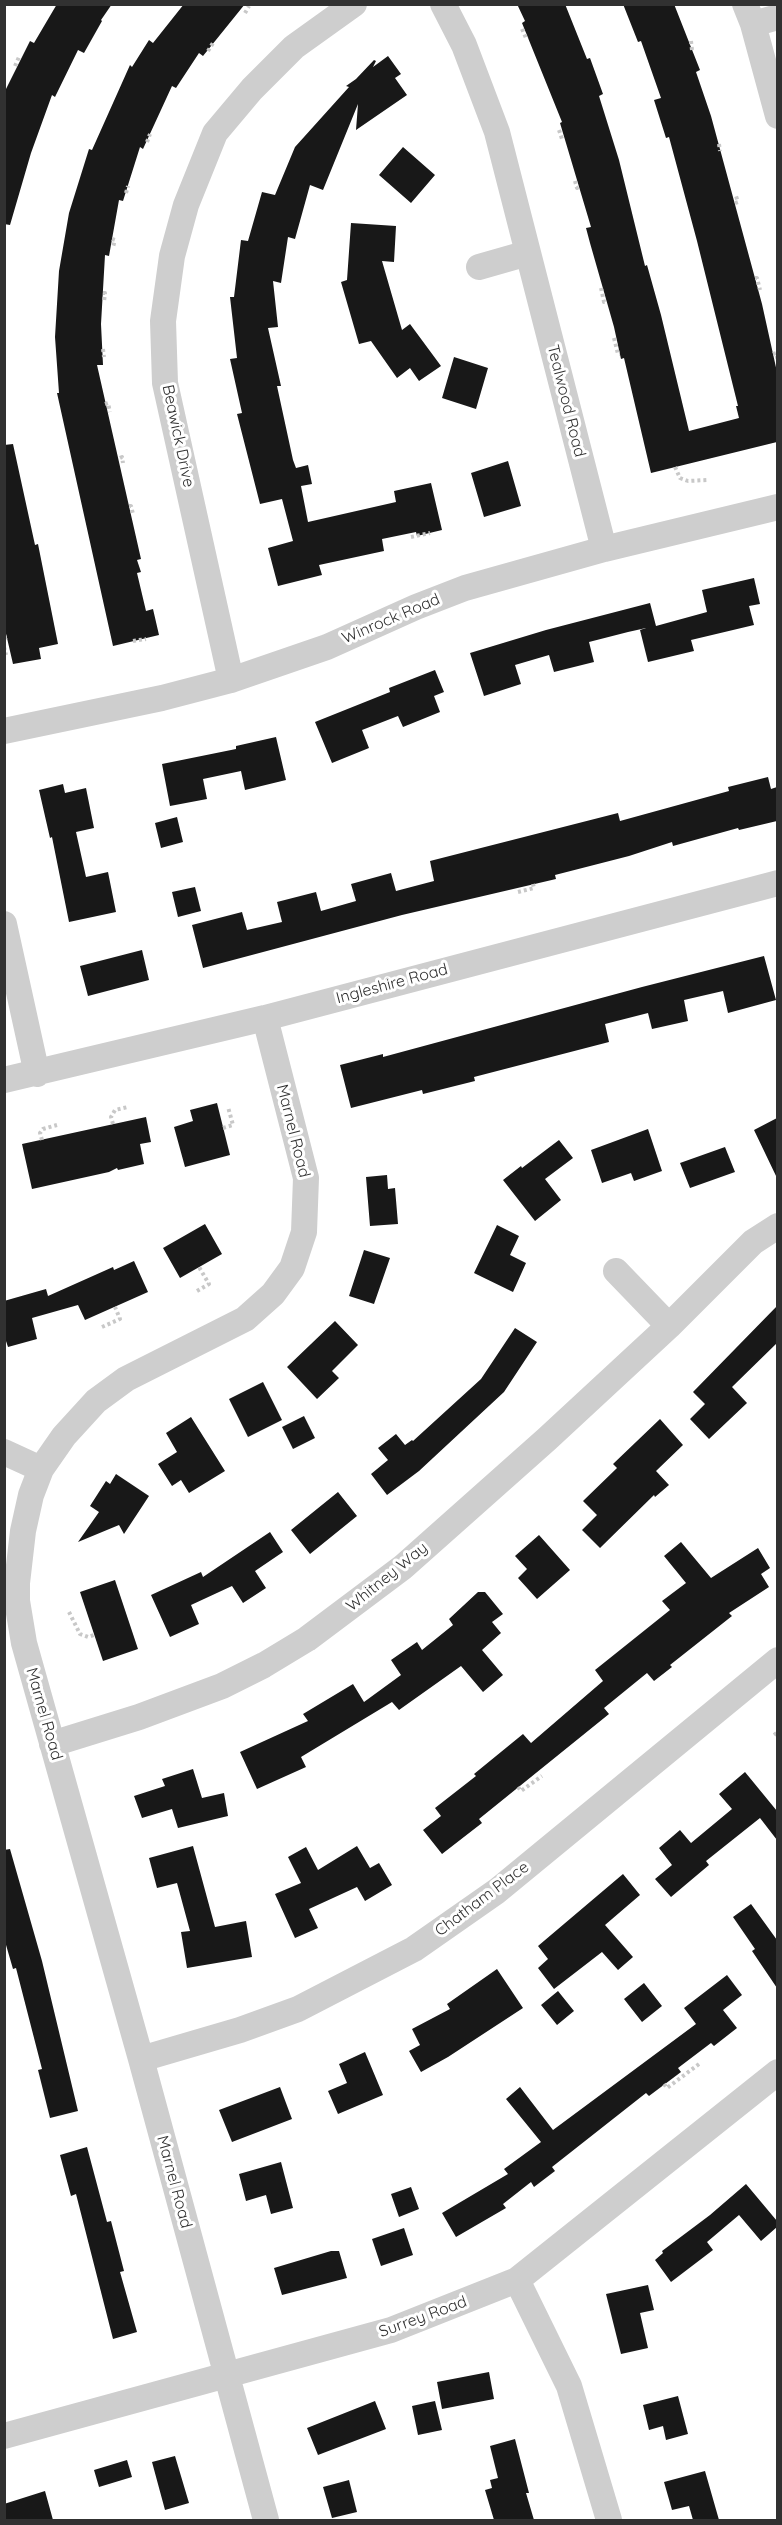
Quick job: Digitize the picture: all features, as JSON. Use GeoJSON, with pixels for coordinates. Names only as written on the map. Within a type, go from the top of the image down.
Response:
{"type":"FeatureCollection","features":[{"type":"Feature","properties":{"kind":"street","name":"Beawick Drive"},"geometry":{"type":"LineString","coordinates":[[231,680],[165,383],[163,321],[172,256],[186,205],[215,133],[294,47],[354,4]]}},
{"type":"Feature","properties":{"kind":"street","name":"Tealwood Road"},"geometry":{"type":"LineString","coordinates":[[442,4],[464,45],[497,132],[604,549]]}},
{"type":"Feature","properties":{"kind":"street"},"geometry":{"type":"LineString","coordinates":[[777,17],[749,14],[777,116]]}},
{"type":"Feature","properties":{"kind":"street"},"geometry":{"type":"LineString","coordinates":[[479,267],[528,253]]}},
{"type":"Feature","properties":{"kind":"street","name":"Winrock Road"},"geometry":{"type":"LineString","coordinates":[[4,731],[162,698],[231,680],[327,646],[465,588],[604,549],[777,507]]}},
{"type":"Feature","properties":{"kind":"street","name":"Ingleshire Road"},"geometry":{"type":"LineString","coordinates":[[4,1080],[265,1018],[777,883]]}},
{"type":"Feature","properties":{"kind":"street"},"geometry":{"type":"LineString","coordinates":[[4,924],[37,1074]]}},
{"type":"Feature","properties":{"kind":"street","name":"Marnel Road"},"geometry":{"type":"LineString","coordinates":[[265,1018],[306,1178],[304,1232],[292,1268],[273,1294],[245,1319],[221,1333],[150,1365],[110,1390],[64,1436],[41,1469],[31,1495],[18,1560],[17,1601],[24,1643],[141,2059],[266,2520]]}},
{"type":"Feature","properties":{"kind":"street","name":"Whitney Way"},"geometry":{"type":"LineString","coordinates":[[52,1744],[139,1717],[222,1686],[264,1665],[306,1639],[403,1567],[547,1439],[669,1326],[753,1242],[777,1226]]}},
{"type":"Feature","properties":{"kind":"street"},"geometry":{"type":"LineString","coordinates":[[616,1271],[669,1326]]}},
{"type":"Feature","properties":{"kind":"street"},"geometry":{"type":"LineString","coordinates":[[4,1452],[41,1469]]}},
{"type":"Feature","properties":{"kind":"street","name":"Chatham Place"},"geometry":{"type":"LineString","coordinates":[[141,2059],[240,2030],[298,2009],[414,1949],[497,1891],[777,1660]]}},
{"type":"Feature","properties":{"kind":"street","name":"Surrey Road"},"geometry":{"type":"LineString","coordinates":[[4,2436],[391,2330],[517,2280],[773,2085]]}},
{"type":"Feature","properties":{"kind":"street"},"geometry":{"type":"LineString","coordinates":[[517,2280],[569,2386],[609,2520]]}},
{"type":"Feature","properties":{"kind":"path"},"geometry":{"type":"LineString","coordinates":[[245,13],[250,8],[249,6]]}},
{"type":"Feature","properties":{"kind":"path"},"geometry":{"type":"LineString","coordinates":[[522,29],[525,38],[528,37]]}},
{"type":"Feature","properties":{"kind":"path"},"geometry":{"type":"LineString","coordinates":[[691,41],[692,50]]}},
{"type":"Feature","properties":{"kind":"path"},"geometry":{"type":"LineString","coordinates":[[208,51],[213,43]]}},
{"type":"Feature","properties":{"kind":"path"},"geometry":{"type":"LineString","coordinates":[[15,66],[21,58]]}},
{"type":"Feature","properties":{"kind":"path"},"geometry":{"type":"LineString","coordinates":[[559,130],[562,139],[564,138]]}},
{"type":"Feature","properties":{"kind":"path"},"geometry":{"type":"LineString","coordinates":[[147,142],[150,134]]}},
{"type":"Feature","properties":{"kind":"path"},"geometry":{"type":"LineString","coordinates":[[719,144],[720,151]]}},
{"type":"Feature","properties":{"kind":"path"},"geometry":{"type":"LineString","coordinates":[[574,180],[577,188],[579,187]]}},
{"type":"Feature","properties":{"kind":"path"},"geometry":{"type":"LineString","coordinates":[[126,193],[128,186]]}},
{"type":"Feature","properties":{"kind":"path"},"geometry":{"type":"LineString","coordinates":[[735,203],[738,202],[736,196]]}},
{"type":"Feature","properties":{"kind":"path"},"geometry":{"type":"LineString","coordinates":[[112,239],[115,240],[113,247]]}},
{"type":"Feature","properties":{"kind":"path"},"geometry":{"type":"LineString","coordinates":[[755,279],[757,278],[760,290]]}},
{"type":"Feature","properties":{"kind":"path"},"geometry":{"type":"LineString","coordinates":[[601,288],[604,302],[606,302]]}},
{"type":"Feature","properties":{"kind":"path"},"geometry":{"type":"LineString","coordinates":[[103,292],[105,293],[104,302]]}},
{"type":"Feature","properties":{"kind":"path"},"geometry":{"type":"LineString","coordinates":[[614,338],[618,354],[620,354]]}},
{"type":"Feature","properties":{"kind":"path"},"geometry":{"type":"LineString","coordinates":[[103,349],[104,357]]}},
{"type":"Feature","properties":{"kind":"path"},"geometry":{"type":"LineString","coordinates":[[773,354],[776,353],[777,361]]}},
{"type":"Feature","properties":{"kind":"path"},"geometry":{"type":"LineString","coordinates":[[105,404],[108,403],[110,412]]}},
{"type":"Feature","properties":{"kind":"path"},"geometry":{"type":"LineString","coordinates":[[120,458],[122,457],[123,463]]}},
{"type":"Feature","properties":{"kind":"path"},"geometry":{"type":"LineString","coordinates":[[675,467],[680,478],[688,482],[707,480]]}},
{"type":"Feature","properties":{"kind":"path"},"geometry":{"type":"LineString","coordinates":[[129,506],[133,514]]}},
{"type":"Feature","properties":{"kind":"path"},"geometry":{"type":"LineString","coordinates":[[411,537],[430,533]]}},
{"type":"Feature","properties":{"kind":"path"},"geometry":{"type":"LineString","coordinates":[[133,641],[146,639]]}},
{"type":"Feature","properties":{"kind":"path"},"geometry":{"type":"LineString","coordinates":[[4,647],[6,655]]}},
{"type":"Feature","properties":{"kind":"path"},"geometry":{"type":"LineString","coordinates":[[518,892],[534,888],[533,884]]}},
{"type":"Feature","properties":{"kind":"path"},"geometry":{"type":"LineString","coordinates":[[113,1124],[111,1117],[115,1110],[128,1107]]}},
{"type":"Feature","properties":{"kind":"path"},"geometry":{"type":"LineString","coordinates":[[223,1128],[233,1125],[228,1107]]}},
{"type":"Feature","properties":{"kind":"path"},"geometry":{"type":"LineString","coordinates":[[42,1140],[40,1133],[43,1129],[57,1125]]}},
{"type":"Feature","properties":{"kind":"path"},"geometry":{"type":"LineString","coordinates":[[198,1291],[209,1284],[199,1267]]}},
{"type":"Feature","properties":{"kind":"path"},"geometry":{"type":"LineString","coordinates":[[102,1328],[120,1319],[115,1307]]}},
{"type":"Feature","properties":{"kind":"path"},"geometry":{"type":"LineString","coordinates":[[69,1612],[80,1634],[88,1637],[94,1635]]}},
{"type":"Feature","properties":{"kind":"path"},"geometry":{"type":"LineString","coordinates":[[518,1787],[521,1791],[542,1776]]}},
{"type":"Feature","properties":{"kind":"path"},"geometry":{"type":"LineString","coordinates":[[664,2084],[667,2088],[699,2064]]}},
{"type":"Feature","properties":{"kind":"building"},"geometry":{"type":"Polygon","coordinates":[[[57,4],[112,4],[84,53],[78,50],[55,97],[52,95],[31,153],[10,225],[4,224],[4,93],[30,41],[34,43],[57,4]]]}},
{"type":"Feature","properties":{"kind":"building"},"geometry":{"type":"Polygon","coordinates":[[[184,4],[245,4],[203,56],[199,53],[176,88],[172,86],[143,149],[140,147],[123,201],[119,200],[109,256],[105,255],[101,324],[103,365],[97,365],[141,559],[137,560],[141,572],[137,573],[146,611],[153,609],[159,635],[113,646],[57,393],[59,393],[55,337],[59,271],[69,213],[89,149],[92,150],[130,65],[132,67],[149,40],[153,43],[184,4]]]}},
{"type":"Feature","properties":{"kind":"building"},"geometry":{"type":"Polygon","coordinates":[[[517,4],[565,4],[587,59],[590,58],[603,94],[599,96],[619,160],[645,266],[647,265],[661,315],[689,431],[739,418],[736,406],[738,406],[669,137],[666,138],[654,100],[661,98],[641,41],[638,42],[623,4],[674,4],[700,70],[696,72],[711,116],[762,304],[777,372],[777,442],[651,473],[624,358],[621,359],[586,228],[591,227],[560,123],[562,122],[522,23],[525,21],[517,4]]]}},
{"type":"Feature","properties":{"kind":"building"},"geometry":{"type":"Polygon","coordinates":[[[388,56],[401,74],[395,78],[407,95],[356,130],[358,104],[323,190],[310,185],[295,239],[288,237],[281,283],[273,281],[278,327],[268,328],[281,386],[277,386],[293,460],[296,468],[308,465],[312,484],[301,486],[308,522],[396,502],[394,491],[431,483],[442,530],[417,536],[416,532],[382,539],[384,551],[319,565],[322,575],[278,586],[268,548],[293,541],[282,499],[260,504],[237,414],[242,413],[230,359],[237,358],[230,297],[234,297],[241,240],[248,241],[262,192],[275,195],[295,147],[349,87],[346,86],[374,60],[376,61],[373,67],[388,56]]]}},
{"type":"Feature","properties":{"kind":"building"},"geometry":{"type":"Polygon","coordinates":[[[403,147],[435,175],[411,203],[379,175],[403,147]]]}},
{"type":"Feature","properties":{"kind":"building"},"geometry":{"type":"Polygon","coordinates":[[[351,223],[396,226],[394,262],[382,261],[402,330],[410,324],[441,366],[419,381],[410,368],[397,378],[371,341],[359,344],[341,282],[347,280],[351,223]]]}},
{"type":"Feature","properties":{"kind":"building"},"geometry":{"type":"Polygon","coordinates":[[[454,357],[488,368],[476,409],[442,398],[454,357]]]}},
{"type":"Feature","properties":{"kind":"building"},"geometry":{"type":"Polygon","coordinates":[[[13,444],[35,545],[38,544],[58,644],[39,648],[41,659],[13,664],[4,625],[4,445],[13,444]]]}},
{"type":"Feature","properties":{"kind":"building"},"geometry":{"type":"Polygon","coordinates":[[[508,461],[521,506],[484,517],[471,473],[508,461]]]}},
{"type":"Feature","properties":{"kind":"building"},"geometry":{"type":"Polygon","coordinates":[[[754,578],[760,604],[749,606],[754,625],[691,640],[694,651],[648,662],[640,630],[646,628],[589,642],[594,662],[554,672],[549,655],[515,665],[521,684],[484,696],[470,653],[546,630],[650,603],[656,626],[707,612],[702,590],[754,578]]]}},
{"type":"Feature","properties":{"kind":"building"},"geometry":{"type":"Polygon","coordinates":[[[435,670],[444,692],[434,696],[440,712],[403,727],[398,716],[362,730],[369,748],[332,763],[315,722],[390,692],[389,688],[435,670]]]}},
{"type":"Feature","properties":{"kind":"building"},"geometry":{"type":"Polygon","coordinates":[[[276,737],[286,780],[245,790],[241,771],[203,779],[207,799],[170,806],[162,764],[236,749],[236,746],[276,737]]]}},
{"type":"Feature","properties":{"kind":"building"},"geometry":{"type":"Polygon","coordinates":[[[768,777],[771,789],[777,787],[777,821],[739,830],[738,828],[673,846],[672,842],[629,856],[555,875],[556,879],[402,915],[203,968],[192,925],[242,912],[247,930],[282,922],[277,902],[316,892],[321,911],[356,901],[351,884],[391,873],[396,891],[434,881],[430,861],[618,813],[620,821],[729,791],[728,787],[768,777]]]}},
{"type":"Feature","properties":{"kind":"building"},"geometry":{"type":"Polygon","coordinates":[[[63,784],[65,793],[86,788],[94,828],[76,832],[86,877],[108,872],[116,912],[69,922],[52,837],[50,838],[39,790],[63,784]]]}},
{"type":"Feature","properties":{"kind":"building"},"geometry":{"type":"Polygon","coordinates":[[[177,817],[183,842],[161,848],[155,823],[177,817]]]}},
{"type":"Feature","properties":{"kind":"building"},"geometry":{"type":"Polygon","coordinates":[[[195,887],[201,911],[178,917],[172,892],[195,887]]]}},
{"type":"Feature","properties":{"kind":"building"},"geometry":{"type":"Polygon","coordinates":[[[142,950],[149,980],[88,996],[80,966],[142,950]]]}},
{"type":"Feature","properties":{"kind":"building"},"geometry":{"type":"Polygon","coordinates":[[[764,956],[776,1000],[728,1013],[723,991],[684,1000],[688,1021],[652,1029],[648,1013],[605,1024],[609,1042],[474,1077],[475,1081],[423,1094],[422,1090],[351,1108],[340,1065],[383,1054],[383,1057],[764,956]]]}},
{"type":"Feature","properties":{"kind":"building"},"geometry":{"type":"Polygon","coordinates":[[[217,1103],[230,1155],[185,1167],[174,1127],[193,1121],[190,1110],[217,1103]]]}},
{"type":"Feature","properties":{"kind":"building"},"geometry":{"type":"Polygon","coordinates":[[[146,1117],[151,1142],[140,1144],[144,1164],[118,1170],[117,1168],[109,1172],[32,1189],[22,1144],[146,1117]]]}},
{"type":"Feature","properties":{"kind":"building"},"geometry":{"type":"Polygon","coordinates":[[[777,1118],[777,1178],[754,1130],[777,1118]]]}},
{"type":"Feature","properties":{"kind":"building"},"geometry":{"type":"Polygon","coordinates":[[[648,1129],[662,1171],[634,1181],[631,1173],[602,1183],[591,1150],[648,1129]]]}},
{"type":"Feature","properties":{"kind":"building"},"geometry":{"type":"Polygon","coordinates":[[[559,1140],[573,1158],[545,1179],[561,1200],[535,1221],[503,1180],[559,1140]]]}},
{"type":"Feature","properties":{"kind":"building"},"geometry":{"type":"Polygon","coordinates":[[[725,1147],[735,1172],[690,1188],[680,1163],[725,1147]]]}},
{"type":"Feature","properties":{"kind":"building"},"geometry":{"type":"Polygon","coordinates":[[[387,1175],[388,1189],[395,1188],[398,1224],[370,1226],[366,1177],[387,1175]]]}},
{"type":"Feature","properties":{"kind":"building"},"geometry":{"type":"Polygon","coordinates":[[[205,1224],[222,1254],[180,1278],[163,1248],[205,1224]]]}},
{"type":"Feature","properties":{"kind":"building"},"geometry":{"type":"Polygon","coordinates":[[[497,1225],[519,1236],[510,1255],[526,1263],[513,1292],[474,1273],[497,1225]]]}},
{"type":"Feature","properties":{"kind":"building"},"geometry":{"type":"Polygon","coordinates":[[[364,1250],[390,1258],[374,1304],[349,1296],[364,1250]]]}},
{"type":"Feature","properties":{"kind":"building"},"geometry":{"type":"Polygon","coordinates":[[[134,1261],[148,1292],[85,1320],[78,1305],[32,1318],[37,1339],[8,1347],[4,1335],[4,1301],[46,1289],[48,1296],[113,1267],[114,1270],[134,1261]]]}},
{"type":"Feature","properties":{"kind":"building"},"geometry":{"type":"Polygon","coordinates":[[[777,1306],[777,1343],[732,1387],[747,1403],[709,1439],[690,1419],[705,1404],[693,1392],[777,1306]]]}},
{"type":"Feature","properties":{"kind":"building"},"geometry":{"type":"Polygon","coordinates":[[[335,1321],[358,1345],[332,1371],[339,1378],[317,1399],[287,1367],[335,1321]]]}},
{"type":"Feature","properties":{"kind":"building"},"geometry":{"type":"Polygon","coordinates":[[[515,1328],[537,1342],[504,1392],[419,1471],[387,1495],[371,1474],[388,1460],[378,1448],[396,1434],[405,1445],[413,1441],[481,1379],[515,1328]]]}},
{"type":"Feature","properties":{"kind":"building"},"geometry":{"type":"Polygon","coordinates":[[[263,1382],[282,1420],[248,1437],[229,1399],[263,1382]]]}},
{"type":"Feature","properties":{"kind":"building"},"geometry":{"type":"Polygon","coordinates":[[[304,1416],[315,1438],[293,1449],[282,1427],[304,1416]]]}},
{"type":"Feature","properties":{"kind":"building"},"geometry":{"type":"Polygon","coordinates":[[[191,1417],[225,1471],[189,1493],[181,1480],[172,1486],[158,1464],[177,1452],[166,1433],[191,1417]]]}},
{"type":"Feature","properties":{"kind":"building"},"geometry":{"type":"Polygon","coordinates":[[[660,1419],[683,1445],[656,1471],[669,1485],[655,1497],[654,1495],[600,1548],[582,1530],[597,1515],[583,1501],[617,1468],[613,1464],[660,1419]]]}},
{"type":"Feature","properties":{"kind":"building"},"geometry":{"type":"Polygon","coordinates":[[[116,1474],[149,1496],[124,1534],[119,1525],[78,1542],[99,1512],[90,1506],[106,1481],[110,1484],[116,1474]]]}},
{"type":"Feature","properties":{"kind":"building"},"geometry":{"type":"Polygon","coordinates":[[[338,1492],[357,1516],[310,1554],[291,1530],[338,1492]]]}},
{"type":"Feature","properties":{"kind":"building"},"geometry":{"type":"Polygon","coordinates":[[[270,1532],[283,1552],[255,1571],[266,1588],[243,1603],[232,1586],[191,1605],[199,1624],[170,1637],[151,1595],[201,1572],[203,1577],[270,1532]]]}},
{"type":"Feature","properties":{"kind":"building"},"geometry":{"type":"Polygon","coordinates":[[[539,1535],[570,1570],[537,1599],[518,1578],[527,1569],[515,1556],[539,1535]]]}},
{"type":"Feature","properties":{"kind":"building"},"geometry":{"type":"Polygon","coordinates":[[[681,1542],[711,1578],[758,1548],[770,1568],[761,1574],[769,1587],[729,1613],[732,1616],[670,1665],[672,1667],[654,1681],[647,1673],[604,1708],[609,1714],[479,1819],[482,1823],[442,1854],[423,1830],[441,1816],[435,1808],[476,1776],[474,1774],[523,1734],[531,1743],[603,1681],[595,1670],[670,1610],[662,1601],[686,1583],[664,1556],[681,1542]]]}},
{"type":"Feature","properties":{"kind":"building"},"geometry":{"type":"Polygon","coordinates":[[[115,1580],[138,1649],[103,1661],[80,1592],[115,1580]]]}},
{"type":"Feature","properties":{"kind":"building"},"geometry":{"type":"Polygon","coordinates":[[[478,1592],[485,1592],[503,1614],[492,1622],[501,1633],[482,1650],[503,1675],[483,1692],[461,1666],[399,1710],[392,1702],[301,1757],[306,1767],[257,1789],[240,1752],[308,1721],[303,1714],[353,1684],[364,1702],[401,1675],[391,1660],[417,1642],[422,1650],[453,1625],[449,1619],[478,1592]]]}},
{"type":"Feature","properties":{"kind":"building"},"geometry":{"type":"Polygon","coordinates":[[[193,1769],[202,1798],[224,1793],[228,1816],[178,1828],[172,1809],[142,1818],[134,1796],[165,1786],[162,1779],[193,1769]]]}},
{"type":"Feature","properties":{"kind":"building"},"geometry":{"type":"Polygon","coordinates":[[[745,1772],[777,1811],[777,1840],[760,1818],[706,1861],[709,1865],[671,1897],[655,1879],[672,1865],[659,1848],[680,1830],[691,1843],[732,1809],[719,1794],[745,1772]]]}},
{"type":"Feature","properties":{"kind":"building"},"geometry":{"type":"Polygon","coordinates":[[[193,1846],[215,1927],[246,1921],[252,1957],[187,1968],[181,1932],[190,1931],[177,1883],[157,1888],[149,1858],[193,1846]]]}},
{"type":"Feature","properties":{"kind":"building"},"geometry":{"type":"Polygon","coordinates":[[[357,1846],[370,1868],[379,1863],[392,1885],[365,1901],[357,1887],[309,1909],[318,1928],[295,1938],[275,1894],[301,1883],[288,1857],[306,1847],[318,1870],[357,1846]]]}},
{"type":"Feature","properties":{"kind":"building"},"geometry":{"type":"Polygon","coordinates":[[[10,1849],[42,1961],[78,2111],[50,2118],[38,2070],[42,2069],[16,1968],[13,1969],[4,1938],[4,1850],[10,1849]]]}},
{"type":"Feature","properties":{"kind":"building"},"geometry":{"type":"Polygon","coordinates":[[[623,1874],[640,1895],[605,1925],[633,1957],[618,1970],[602,1952],[554,1989],[538,1968],[548,1959],[538,1946],[623,1874]]]}},
{"type":"Feature","properties":{"kind":"building"},"geometry":{"type":"Polygon","coordinates":[[[751,1904],[777,1940],[777,1988],[752,1951],[755,1949],[733,1917],[751,1904]]]}},
{"type":"Feature","properties":{"kind":"building"},"geometry":{"type":"Polygon","coordinates":[[[497,1969],[523,2008],[421,2072],[409,2051],[420,2045],[412,2029],[450,2009],[447,2004],[497,1969]]]}},
{"type":"Feature","properties":{"kind":"building"},"geometry":{"type":"Polygon","coordinates":[[[727,1975],[742,1995],[723,2010],[737,2028],[714,2046],[711,2043],[678,2068],[681,2072],[649,2096],[646,2093],[552,2167],[555,2171],[534,2187],[531,2182],[503,2204],[506,2208],[456,2237],[442,2213],[508,2174],[504,2169],[541,2142],[506,2099],[520,2087],[553,2130],[696,2024],[684,2008],[727,1975]]]}},
{"type":"Feature","properties":{"kind":"building"},"geometry":{"type":"Polygon","coordinates":[[[644,1983],[662,2006],[642,2022],[624,1999],[644,1983]]]}},
{"type":"Feature","properties":{"kind":"building"},"geometry":{"type":"Polygon","coordinates":[[[558,1991],[574,2011],[557,2025],[541,2005],[558,1991]]]}},
{"type":"Feature","properties":{"kind":"building"},"geometry":{"type":"Polygon","coordinates":[[[365,2052],[383,2095],[338,2114],[328,2091],[347,2083],[339,2064],[365,2052]]]}},
{"type":"Feature","properties":{"kind":"building"},"geometry":{"type":"Polygon","coordinates":[[[280,2087],[292,2119],[232,2142],[219,2110],[280,2087]]]}},
{"type":"Feature","properties":{"kind":"building"},"geometry":{"type":"Polygon","coordinates":[[[87,2147],[107,2222],[111,2221],[124,2271],[120,2272],[137,2332],[113,2339],[76,2194],[71,2196],[60,2155],[87,2147]]]}},
{"type":"Feature","properties":{"kind":"building"},"geometry":{"type":"Polygon","coordinates":[[[281,2162],[293,2208],[271,2214],[266,2195],[246,2201],[239,2174],[281,2162]]]}},
{"type":"Feature","properties":{"kind":"building"},"geometry":{"type":"Polygon","coordinates":[[[746,2184],[777,2221],[777,2227],[761,2241],[739,2215],[707,2242],[713,2250],[671,2282],[655,2260],[663,2253],[662,2251],[746,2184]]]}},
{"type":"Feature","properties":{"kind":"building"},"geometry":{"type":"Polygon","coordinates":[[[411,2187],[419,2209],[399,2217],[391,2194],[411,2187]]]}},
{"type":"Feature","properties":{"kind":"building"},"geometry":{"type":"Polygon","coordinates":[[[404,2228],[413,2255],[381,2266],[372,2239],[404,2228]]]}},
{"type":"Feature","properties":{"kind":"building"},"geometry":{"type":"Polygon","coordinates":[[[331,2251],[339,2251],[347,2278],[282,2295],[274,2268],[331,2251]]]}},
{"type":"Feature","properties":{"kind":"building"},"geometry":{"type":"Polygon","coordinates":[[[648,2285],[654,2310],[640,2313],[648,2348],[621,2354],[606,2294],[648,2285]]]}},
{"type":"Feature","properties":{"kind":"building"},"geometry":{"type":"Polygon","coordinates":[[[489,2372],[494,2399],[442,2409],[437,2382],[489,2372]]]}},
{"type":"Feature","properties":{"kind":"building"},"geometry":{"type":"Polygon","coordinates":[[[678,2396],[688,2434],[666,2440],[663,2426],[649,2430],[643,2405],[678,2396]]]}},
{"type":"Feature","properties":{"kind":"building"},"geometry":{"type":"Polygon","coordinates":[[[375,2401],[386,2429],[318,2455],[307,2428],[375,2401]]]}},
{"type":"Feature","properties":{"kind":"building"},"geometry":{"type":"Polygon","coordinates":[[[435,2401],[442,2430],[418,2435],[412,2406],[435,2401]]]}},
{"type":"Feature","properties":{"kind":"building"},"geometry":{"type":"Polygon","coordinates":[[[515,2439],[534,2520],[494,2520],[485,2490],[492,2488],[490,2480],[498,2478],[490,2446],[515,2439]]]}},
{"type":"Feature","properties":{"kind":"building"},"geometry":{"type":"Polygon","coordinates":[[[175,2456],[189,2503],[165,2510],[152,2462],[175,2456]]]}},
{"type":"Feature","properties":{"kind":"building"},"geometry":{"type":"Polygon","coordinates":[[[127,2460],[132,2477],[99,2487],[94,2470],[127,2460]]]}},
{"type":"Feature","properties":{"kind":"building"},"geometry":{"type":"Polygon","coordinates":[[[705,2471],[719,2520],[693,2520],[689,2506],[672,2510],[664,2482],[705,2471]]]}},
{"type":"Feature","properties":{"kind":"building"},"geometry":{"type":"Polygon","coordinates":[[[349,2480],[357,2512],[332,2518],[323,2487],[349,2480]]]}},
{"type":"Feature","properties":{"kind":"building"},"geometry":{"type":"Polygon","coordinates":[[[45,2491],[53,2520],[4,2520],[4,2504],[45,2491]]]}}]}
